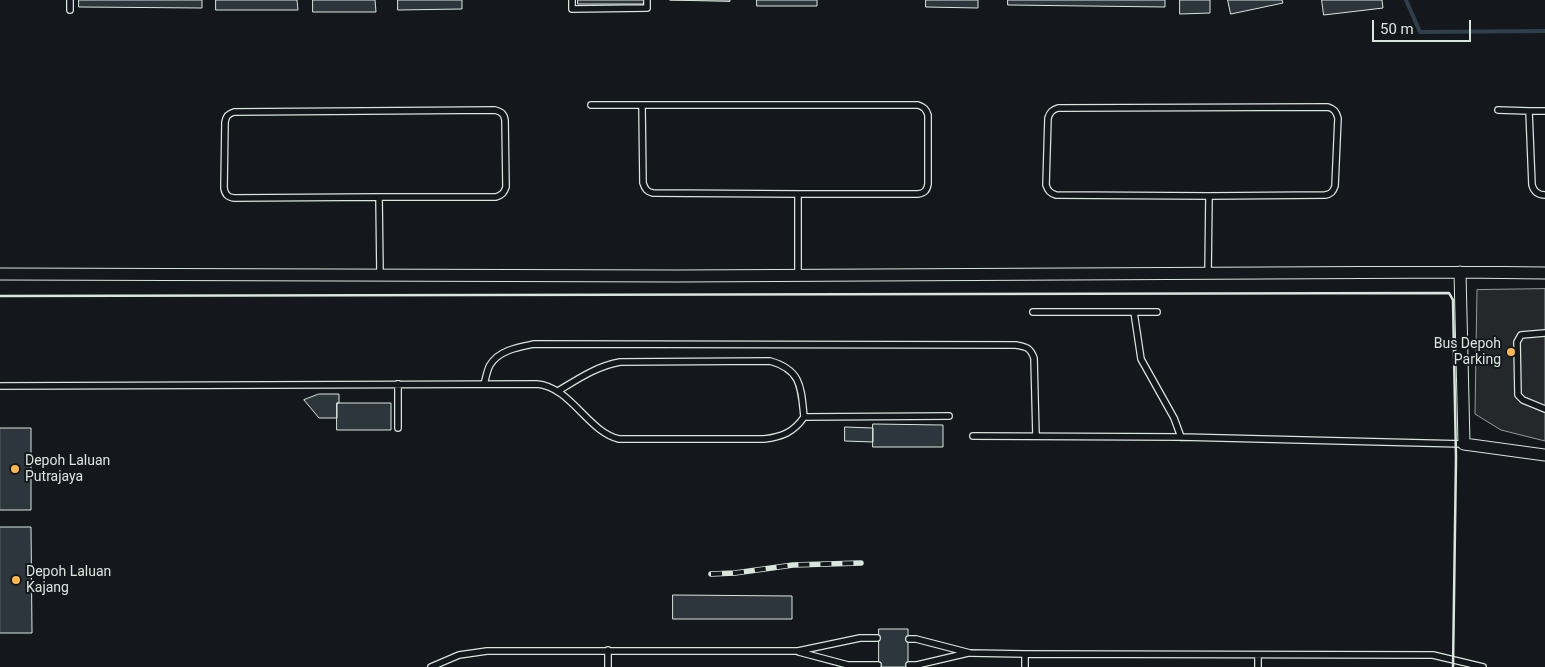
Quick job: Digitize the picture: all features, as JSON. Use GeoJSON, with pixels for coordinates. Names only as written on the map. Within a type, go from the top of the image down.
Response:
{"type":"FeatureCollection","features":[{"type":"Feature","properties":{"kind":"street"},"geometry":{"type":"LineString","coordinates":[[1460,272],[1464,444],[1545,455]]}},
{"type":"Feature","properties":{"kind":"street"},"geometry":{"type":"LineString","coordinates":[[0,274],[798,276],[1545,273]]}},
{"type":"Feature","properties":{"kind":"lane"},"geometry":{"type":"LineString","coordinates":[[70,0],[70,10]]}},
{"type":"Feature","properties":{"kind":"lane"},"geometry":{"type":"LineString","coordinates":[[572,0],[572,9],[647,8],[647,0]]}},
{"type":"Feature","properties":{"kind":"lane"},"geometry":{"type":"LineString","coordinates":[[592,105],[918,105],[923,107],[928,115],[927,189],[923,193],[918,194],[648,192],[643,184],[642,106]]}},
{"type":"Feature","properties":{"kind":"lane"},"geometry":{"type":"LineString","coordinates":[[1309,107],[1328,107],[1337,112],[1335,186],[1330,194],[1209,196],[1056,195],[1051,193],[1047,190],[1046,184],[1049,113],[1058,108],[1309,107]]}},
{"type":"Feature","properties":{"kind":"lane"},"geometry":{"type":"LineString","coordinates":[[495,110],[504,115],[506,187],[505,192],[501,195],[496,197],[379,197],[228,197],[224,188],[226,117],[229,113],[234,112],[321,111],[495,110]]}},
{"type":"Feature","properties":{"kind":"lane"},"geometry":{"type":"LineString","coordinates":[[1498,110],[1545,111]]}},
{"type":"Feature","properties":{"kind":"lane"},"geometry":{"type":"LineString","coordinates":[[1530,111],[1532,185],[1533,190],[1545,195]]}},
{"type":"Feature","properties":{"kind":"lane"},"geometry":{"type":"LineString","coordinates":[[798,194],[798,276]]}},
{"type":"Feature","properties":{"kind":"lane"},"geometry":{"type":"LineString","coordinates":[[1208,274],[1209,196]]}},
{"type":"Feature","properties":{"kind":"lane"},"geometry":{"type":"LineString","coordinates":[[379,197],[380,274]]}},
{"type":"Feature","properties":{"kind":"lane"},"geometry":{"type":"LineString","coordinates":[[1033,312],[1157,312]]}},
{"type":"Feature","properties":{"kind":"lane"},"geometry":{"type":"LineString","coordinates":[[1134,312],[1141,359],[1174,418],[1182,437]]}},
{"type":"Feature","properties":{"kind":"lane"},"geometry":{"type":"LineString","coordinates":[[1545,334],[1521,335],[1517,342],[1518,395],[1523,400],[1545,409]]}},
{"type":"Feature","properties":{"kind":"lane"},"geometry":{"type":"LineString","coordinates":[[484,384],[490,365],[500,355],[514,348],[534,344],[1016,345],[1032,350],[1034,358],[1036,436]]}},
{"type":"Feature","properties":{"kind":"lane"},"geometry":{"type":"LineString","coordinates":[[0,386],[546,385],[558,391],[606,434],[619,439],[775,438],[792,431],[804,417],[798,380],[783,364],[770,361],[620,362],[598,368],[558,391]]}},
{"type":"Feature","properties":{"kind":"lane"},"geometry":{"type":"LineString","coordinates":[[398,384],[398,428]]}},
{"type":"Feature","properties":{"kind":"lane"},"geometry":{"type":"LineString","coordinates":[[804,417],[949,416]]}},
{"type":"Feature","properties":{"kind":"lane"},"geometry":{"type":"LineString","coordinates":[[973,436],[1182,437],[1464,444]]}},
{"type":"Feature","properties":{"kind":"lane"},"geometry":{"type":"LineString","coordinates":[[431,667],[459,655],[487,651],[798,651],[860,638],[877,638]]}},
{"type":"Feature","properties":{"kind":"lane"},"geometry":{"type":"LineString","coordinates":[[909,639],[970,652],[1025,654],[1432,655],[1483,667]]}},
{"type":"Feature","properties":{"kind":"lane"},"geometry":{"type":"LineString","coordinates":[[608,650],[608,667]]}},
{"type":"Feature","properties":{"kind":"lane"},"geometry":{"type":"LineString","coordinates":[[798,651],[848,665],[878,665]]}},
{"type":"Feature","properties":{"kind":"lane"},"geometry":{"type":"LineString","coordinates":[[909,665],[917,666],[970,652]]}},
{"type":"Feature","properties":{"kind":"lane"},"geometry":{"type":"LineString","coordinates":[[1025,654],[1025,667]]}},
{"type":"Feature","properties":{"kind":"lane"},"geometry":{"type":"LineString","coordinates":[[1258,654],[1258,667]]}},
{"type":"Feature","properties":{"kind":"shaded area","name":"Bus Depoh Parking"},"geometry":{"type":"Polygon","coordinates":[[[1545,289],[1545,441],[1501,430],[1475,414],[1477,290],[1545,289]]]}},
{"type":"Feature","properties":{"kind":"building"},"geometry":{"type":"Polygon","coordinates":[[[79,0],[202,0],[202,8],[79,7],[79,0]]]}},
{"type":"Feature","properties":{"kind":"building"},"geometry":{"type":"Polygon","coordinates":[[[216,0],[297,0],[298,10],[216,10],[216,0]]]}},
{"type":"Feature","properties":{"kind":"building"},"geometry":{"type":"Polygon","coordinates":[[[313,0],[375,0],[376,12],[313,12],[313,0]]]}},
{"type":"Feature","properties":{"kind":"building"},"geometry":{"type":"Polygon","coordinates":[[[398,0],[462,0],[462,9],[398,10],[398,0]]]}},
{"type":"Feature","properties":{"kind":"building"},"geometry":{"type":"Polygon","coordinates":[[[578,0],[644,0],[644,4],[578,4],[578,0]]]}},
{"type":"Feature","properties":{"kind":"building"},"geometry":{"type":"Polygon","coordinates":[[[670,0],[730,0],[730,1],[670,0]]]}},
{"type":"Feature","properties":{"kind":"building"},"geometry":{"type":"Polygon","coordinates":[[[757,0],[817,0],[817,6],[757,6],[757,0]]]}},
{"type":"Feature","properties":{"kind":"building"},"geometry":{"type":"Polygon","coordinates":[[[926,0],[978,0],[978,8],[926,7],[926,0]]]}},
{"type":"Feature","properties":{"kind":"building"},"geometry":{"type":"Polygon","coordinates":[[[1008,0],[1165,0],[1165,7],[1008,5],[1008,0]]]}},
{"type":"Feature","properties":{"kind":"building"},"geometry":{"type":"Polygon","coordinates":[[[1180,0],[1210,0],[1210,13],[1180,14],[1180,0]]]}},
{"type":"Feature","properties":{"kind":"building"},"geometry":{"type":"Polygon","coordinates":[[[1228,0],[1282,0],[1283,3],[1231,14],[1228,0]]]}},
{"type":"Feature","properties":{"kind":"building"},"geometry":{"type":"Polygon","coordinates":[[[1322,0],[1382,0],[1383,8],[1324,15],[1322,0]]]}},
{"type":"Feature","properties":{"kind":"building"},"geometry":{"type":"Polygon","coordinates":[[[319,394],[339,394],[337,418],[319,418],[304,400],[319,394]]]}},
{"type":"Feature","properties":{"kind":"building"},"geometry":{"type":"Polygon","coordinates":[[[337,403],[391,403],[391,430],[337,430],[337,403]]]}},
{"type":"Feature","properties":{"kind":"building"},"geometry":{"type":"Polygon","coordinates":[[[873,424],[943,425],[943,447],[873,447],[873,424]]]}},
{"type":"Feature","properties":{"kind":"building"},"geometry":{"type":"Polygon","coordinates":[[[845,427],[873,428],[873,442],[845,441],[845,427]]]}},
{"type":"Feature","properties":{"kind":"building","name":"Depoh Laluan Putrajaya"},"geometry":{"type":"Polygon","coordinates":[[[0,428],[31,428],[31,510],[0,510],[0,428]]]}},
{"type":"Feature","properties":{"kind":"building","name":"Depoh Laluan Kajang"},"geometry":{"type":"Polygon","coordinates":[[[0,527],[31,527],[32,633],[0,633],[0,527]]]}},
{"type":"Feature","properties":{"kind":"building"},"geometry":{"type":"Polygon","coordinates":[[[673,595],[792,596],[792,619],[673,619],[673,595]]]}},
{"type":"Feature","properties":{"kind":"building"},"geometry":{"type":"Polygon","coordinates":[[[879,629],[908,629],[908,667],[879,667],[879,629]]]}},
{"type":"Feature","properties":{"kind":"waterway"},"geometry":{"type":"LineString","coordinates":[[1406,0],[1420,32],[1545,31]]}},
{"type":"Feature","properties":{"kind":"railway"},"geometry":{"type":"LineString","coordinates":[[711,574],[735,573],[793,565],[861,563]]}},
{"type":"Feature","properties":{"kind":"wall"},"geometry":{"type":"LineString","coordinates":[[0,296],[1449,293],[1453,300],[1456,458],[1453,667]]}},
{"type":"Feature","properties":{"kind":"place","name":"Bus Depoh Parking"},"geometry":{"type":"Point","coordinates":[1511,352]}},
{"type":"Feature","properties":{"kind":"place","name":"Depoh Laluan Putrajaya"},"geometry":{"type":"Point","coordinates":[15,469]}},
{"type":"Feature","properties":{"kind":"place","name":"Depoh Laluan Kajang"},"geometry":{"type":"Point","coordinates":[16,580]}}]}
